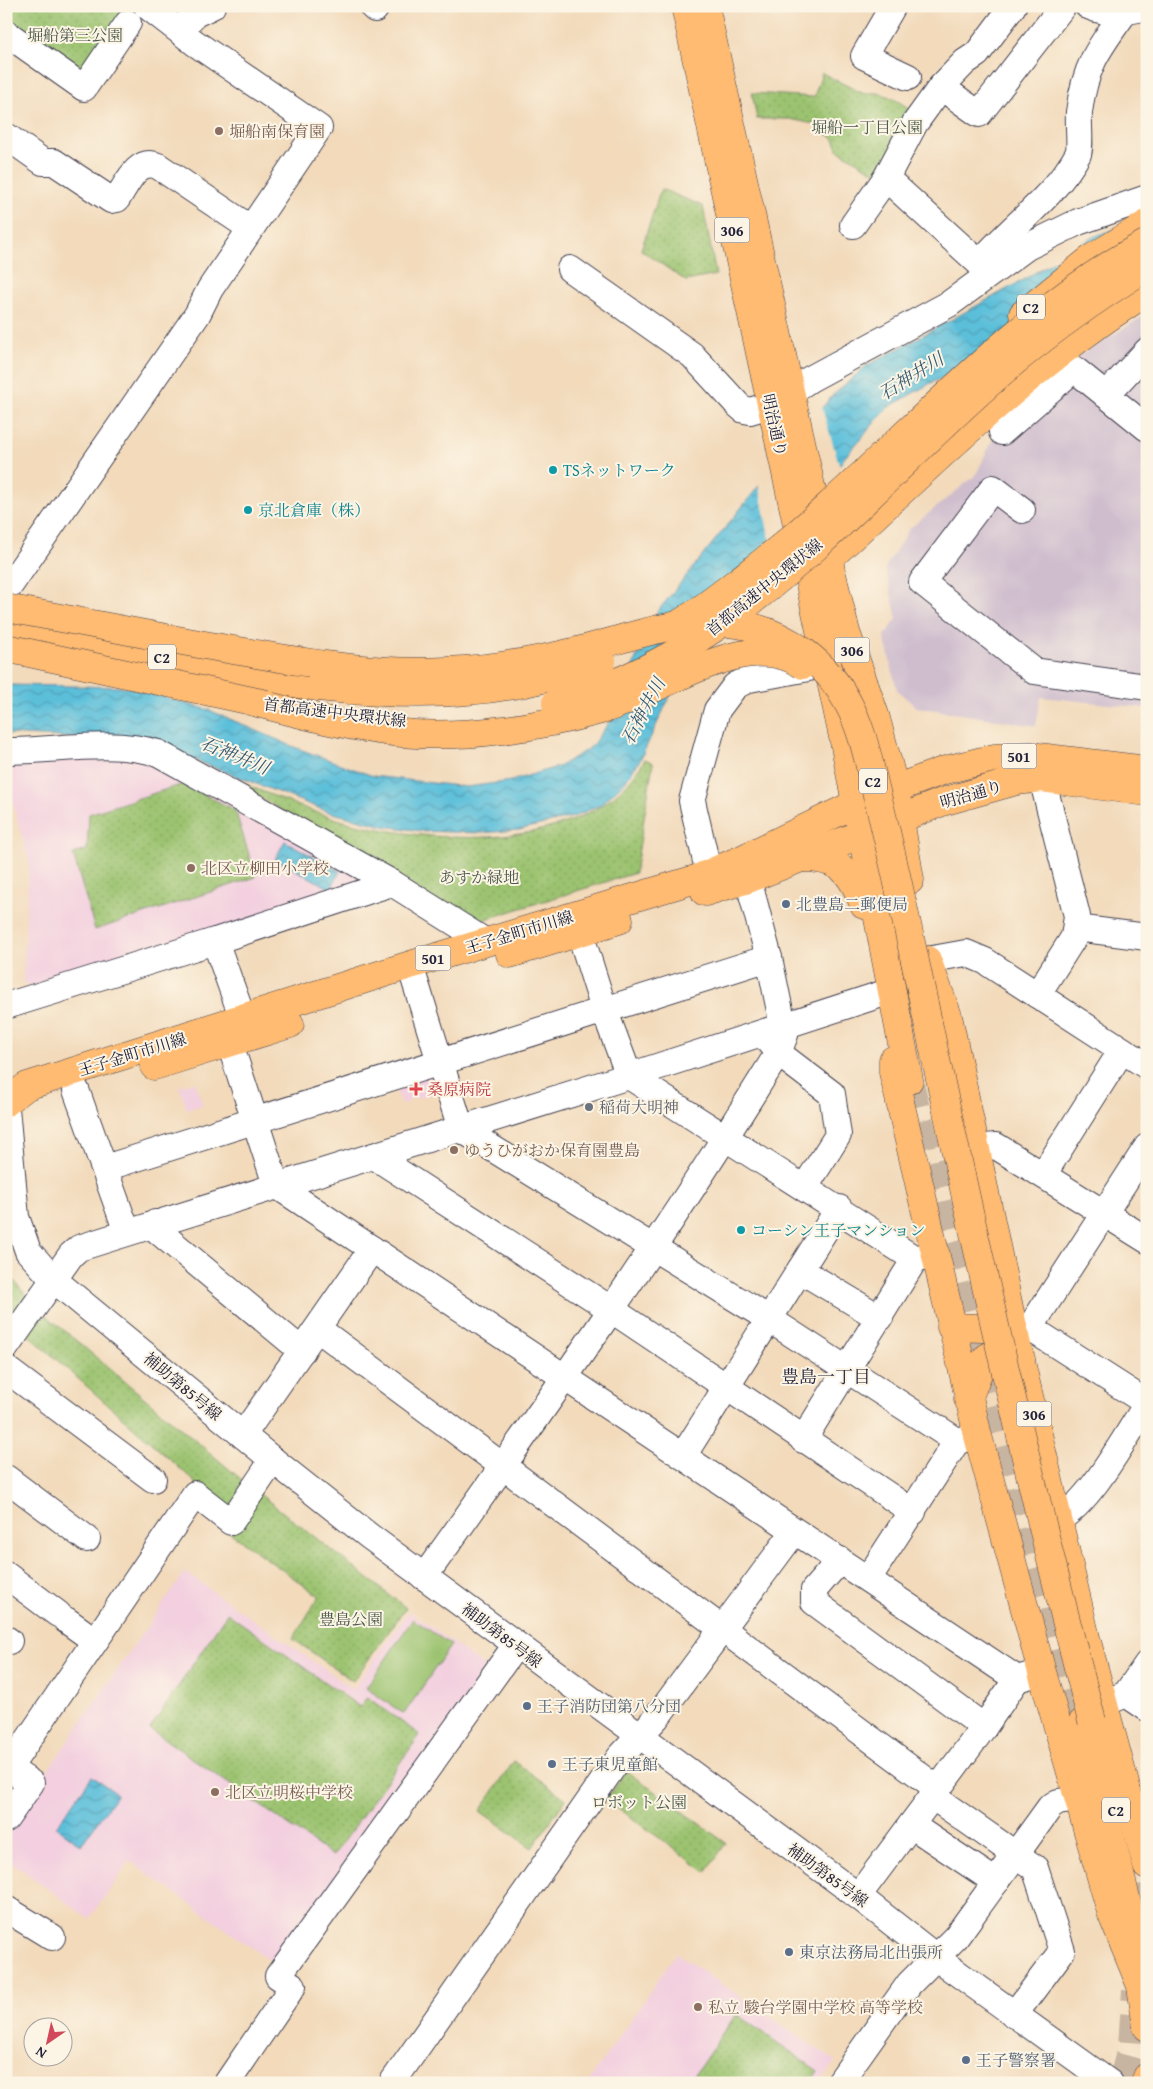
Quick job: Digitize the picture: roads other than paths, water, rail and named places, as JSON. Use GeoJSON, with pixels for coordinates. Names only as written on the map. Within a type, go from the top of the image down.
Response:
{"type":"FeatureCollection","features":[{"type":"Feature","properties":{"kind":"main road","name":"明治通り"},"geometry":{"type":"LineString","coordinates":[[685,6],[780,399],[798,433],[806,517],[818,568],[827,665],[855,804],[945,770],[994,758],[1030,756],[1147,770]]}},
{"type":"Feature","properties":{"kind":"main road","name":"明治通り"},"geometry":{"type":"LineString","coordinates":[[705,6],[780,399],[781,453],[806,517]]}},
{"type":"Feature","properties":{"kind":"main road","name":"C2"},"geometry":{"type":"LineString","coordinates":[[806,517],[889,435],[1055,286],[1092,258],[1147,224]]}},
{"type":"Feature","properties":{"kind":"main road","name":"首都高速中央環状線"},"geometry":{"type":"LineString","coordinates":[[6,624],[278,681],[383,694],[425,695],[471,692],[516,686],[578,670],[616,656],[662,634],[719,596],[826,510],[968,373],[1009,338],[1053,303],[1147,243]]}},
{"type":"Feature","properties":{"kind":"main road","name":"首都高速中央環状線"},"geometry":{"type":"LineString","coordinates":[[6,648],[250,701],[362,719],[447,722],[499,716],[559,703],[589,694],[651,668],[699,640],[740,611],[840,524],[1023,354],[1104,293],[1147,267]]}},
{"type":"Feature","properties":{"kind":"main road"},"geometry":{"type":"LineString","coordinates":[[818,568],[1031,375],[1075,340],[1147,292]]}},
{"type":"Feature","properties":{"kind":"main road","name":"明治通り"},"geometry":{"type":"LineString","coordinates":[[818,568],[846,632],[875,715],[895,789]]}},
{"type":"Feature","properties":{"kind":"main road","name":"C2"},"geometry":{"type":"LineString","coordinates":[[6,608],[317,664],[399,671],[442,672],[512,664],[578,651],[664,628],[716,622],[737,623],[763,630],[777,635],[809,655],[845,697],[856,717],[895,863],[1002,1351],[1061,1600],[1110,1710]]}},
{"type":"Feature","properties":{"kind":"main road","name":"C2"},"geometry":{"type":"LineString","coordinates":[[250,701],[361,728],[403,733],[498,730],[546,723],[602,710],[640,696],[707,665],[757,652],[790,657],[816,675],[836,699],[845,718],[864,777],[884,849],[1003,1409],[1110,1710],[1138,1906]]}},
{"type":"Feature","properties":{"kind":"main road","name":"明治通り"},"geometry":{"type":"LineString","coordinates":[[860,833],[899,817],[990,787],[1042,778],[1147,792]]}},
{"type":"Feature","properties":{"kind":"main road","name":"306"},"geometry":{"type":"LineString","coordinates":[[895,789],[948,1073]]}},
{"type":"Feature","properties":{"kind":"main road","name":"306"},"geometry":{"type":"LineString","coordinates":[[855,804],[909,1080]]}},
{"type":"Feature","properties":{"kind":"main road","name":"王子金町市川線"},"geometry":{"type":"LineString","coordinates":[[6,1102],[28,1105],[230,1044],[413,974],[486,942],[709,874],[855,804]]}},
{"type":"Feature","properties":{"kind":"main road","name":"王子金町市川線"},"geometry":{"type":"LineString","coordinates":[[6,1102],[27,1086],[243,1019],[413,974],[580,933],[748,879],[860,833]]}},
{"type":"Feature","properties":{"kind":"main road"},"geometry":{"type":"LineString","coordinates":[[802,858],[826,860],[838,864],[848,872],[858,890],[884,956]]}},
{"type":"Feature","properties":{"kind":"main road","name":"306"},"geometry":{"type":"LineString","coordinates":[[927,960],[948,1016],[977,1148],[1022,1328],[1021,1359],[1059,1519],[1110,1710],[1147,1866]]}},
{"type":"Feature","properties":{"kind":"main road","name":"306"},"geometry":{"type":"LineString","coordinates":[[891,991],[893,1072],[925,1256],[952,1327],[968,1398],[967,1439],[1029,1675],[1078,1799],[1112,1915],[1141,1986],[1147,2027]]}},
{"type":"Feature","properties":{"kind":"main road"},"geometry":{"type":"LineString","coordinates":[[952,1327],[1022,1328]]}},
{"type":"Feature","properties":{"kind":"main road"},"geometry":{"type":"LineString","coordinates":[[968,1398],[986,1358],[996,1351],[1007,1352],[1021,1359]]}},
{"type":"Feature","properties":{"kind":"main road"},"geometry":{"type":"LineString","coordinates":[[1138,1906],[1141,1986]]}},
{"type":"Feature","properties":{"kind":"main road"},"geometry":{"type":"LineString","coordinates":[[1145,2083],[1147,2077]]}},
{"type":"Feature","properties":{"kind":"street"},"geometry":{"type":"LineString","coordinates":[[6,591],[197,315],[210,289],[319,128],[147,6]]}},
{"type":"Feature","properties":{"kind":"street"},"geometry":{"type":"LineString","coordinates":[[180,30],[195,14],[212,6]]}},
{"type":"Feature","properties":{"kind":"street"},"geometry":{"type":"LineString","coordinates":[[893,6],[864,56],[908,77]]}},
{"type":"Feature","properties":{"kind":"street"},"geometry":{"type":"LineString","coordinates":[[853,225],[886,178],[915,123],[941,87],[965,62],[977,54],[1013,6]]}},
{"type":"Feature","properties":{"kind":"street"},"geometry":{"type":"LineString","coordinates":[[941,87],[979,114],[1063,6]]}},
{"type":"Feature","properties":{"kind":"street"},"geometry":{"type":"LineString","coordinates":[[1088,6],[1100,11],[1135,10]]}},
{"type":"Feature","properties":{"kind":"street"},"geometry":{"type":"LineString","coordinates":[[994,270],[986,256],[1011,229],[1054,189],[1079,152],[1078,127],[1082,91],[1094,55],[1135,10]]}},
{"type":"Feature","properties":{"kind":"street"},"geometry":{"type":"LineString","coordinates":[[6,34],[84,88],[128,23]]}},
{"type":"Feature","properties":{"kind":"street"},"geometry":{"type":"LineString","coordinates":[[6,136],[43,162],[54,162],[111,200],[117,199],[140,165],[149,162],[158,166],[250,228]]}},
{"type":"Feature","properties":{"kind":"street"},"geometry":{"type":"LineString","coordinates":[[886,178],[994,270]]}},
{"type":"Feature","properties":{"kind":"street"},"geometry":{"type":"LineString","coordinates":[[570,269],[658,330],[704,366],[744,410],[750,411],[780,399],[810,379],[949,304],[1027,247],[1058,231],[1147,198]]}},
{"type":"Feature","properties":{"kind":"street"},"geometry":{"type":"LineString","coordinates":[[1106,395],[1147,351]]}},
{"type":"Feature","properties":{"kind":"street"},"geometry":{"type":"LineString","coordinates":[[1002,432],[1074,369],[1147,428]]}},
{"type":"Feature","properties":{"kind":"street"},"geometry":{"type":"LineString","coordinates":[[1022,510],[993,488],[922,582],[1034,671],[1147,687]]}},
{"type":"Feature","properties":{"kind":"street"},"geometry":{"type":"LineString","coordinates":[[709,874],[692,801],[717,710],[735,686],[749,679],[827,665]]}},
{"type":"Feature","properties":{"kind":"street"},"geometry":{"type":"LineString","coordinates":[[6,751],[99,746],[137,747],[158,753],[392,883],[486,942]]}},
{"type":"Feature","properties":{"kind":"street"},"geometry":{"type":"LineString","coordinates":[[1037,995],[1074,937],[1077,916],[1042,778]]}},
{"type":"Feature","properties":{"kind":"street"},"geometry":{"type":"LineString","coordinates":[[748,879],[769,958],[772,1029]]}},
{"type":"Feature","properties":{"kind":"street"},"geometry":{"type":"LineString","coordinates":[[6,1006],[215,941],[392,883]]}},
{"type":"Feature","properties":{"kind":"street"},"geometry":{"type":"LineString","coordinates":[[1076,928],[1147,937]]}},
{"type":"Feature","properties":{"kind":"street"},"geometry":{"type":"LineString","coordinates":[[580,933],[604,1009],[629,1076],[839,1208],[925,1256],[880,1318],[803,1440]]}},
{"type":"Feature","properties":{"kind":"street"},"geometry":{"type":"LineString","coordinates":[[215,941],[243,1019]]}},
{"type":"Feature","properties":{"kind":"street"},"geometry":{"type":"LineString","coordinates":[[927,960],[966,952],[985,961],[1147,1066]]}},
{"type":"Feature","properties":{"kind":"street"},"geometry":{"type":"LineString","coordinates":[[105,1168],[769,958]]}},
{"type":"Feature","properties":{"kind":"street"},"geometry":{"type":"LineString","coordinates":[[413,974],[461,1129],[770,1319],[848,1370],[967,1439],[913,1512],[868,1579]]}},
{"type":"Feature","properties":{"kind":"street"},"geometry":{"type":"LineString","coordinates":[[6,1347],[53,1279],[71,1255],[80,1248],[276,1185],[629,1076],[891,991]]}},
{"type":"Feature","properties":{"kind":"street"},"geometry":{"type":"LineString","coordinates":[[424,1577],[504,1466],[612,1310],[726,1138],[778,1053],[785,1035],[772,1029]]}},
{"type":"Feature","properties":{"kind":"street"},"geometry":{"type":"LineString","coordinates":[[230,1044],[276,1185],[794,1532],[868,1579],[1029,1675],[984,1727],[858,1896]]}},
{"type":"Feature","properties":{"kind":"street"},"geometry":{"type":"LineString","coordinates":[[1044,1175],[1122,1050]]}},
{"type":"Feature","properties":{"kind":"street"},"geometry":{"type":"LineString","coordinates":[[778,1053],[832,1094],[838,1135],[805,1187]]}},
{"type":"Feature","properties":{"kind":"street"},"geometry":{"type":"LineString","coordinates":[[76,1090],[127,1232]]}},
{"type":"Feature","properties":{"kind":"street","name":"補助第85号線"},"geometry":{"type":"LineString","coordinates":[[6,1108],[16,1217],[28,1251],[53,1279],[273,1460],[424,1577],[858,1896],[1014,2015],[1110,2083]]}},
{"type":"Feature","properties":{"kind":"street"},"geometry":{"type":"LineString","coordinates":[[977,1148],[996,1146],[1147,1240]]}},
{"type":"Feature","properties":{"kind":"street"},"geometry":{"type":"LineString","coordinates":[[1059,1519],[1072,1511],[1085,1497],[1147,1403],[1022,1328],[1104,1214],[1147,1147]]}},
{"type":"Feature","properties":{"kind":"street"},"geometry":{"type":"LineString","coordinates":[[374,1156],[612,1310],[803,1440],[913,1512]]}},
{"type":"Feature","properties":{"kind":"street"},"geometry":{"type":"LineString","coordinates":[[683,1456],[839,1208]]}},
{"type":"Feature","properties":{"kind":"street"},"geometry":{"type":"LineString","coordinates":[[155,1223],[158,1231],[302,1351]]}},
{"type":"Feature","properties":{"kind":"street"},"geometry":{"type":"LineString","coordinates":[[243,1435],[372,1249]]}},
{"type":"Feature","properties":{"kind":"street"},"geometry":{"type":"LineString","coordinates":[[800,1270],[880,1318]]}},
{"type":"Feature","properties":{"kind":"street"},"geometry":{"type":"LineString","coordinates":[[318,1329],[504,1466],[1035,1868],[1062,1951],[1014,2015]]}},
{"type":"Feature","properties":{"kind":"street"},"geometry":{"type":"LineString","coordinates":[[6,1369],[153,1479]]}},
{"type":"Feature","properties":{"kind":"street"},"geometry":{"type":"LineString","coordinates":[[6,1819],[31,1783],[10,1768],[13,1762],[194,1494],[231,1522],[273,1460]]}},
{"type":"Feature","properties":{"kind":"street"},"geometry":{"type":"LineString","coordinates":[[6,1478],[87,1539]]}},
{"type":"Feature","properties":{"kind":"street"},"geometry":{"type":"LineString","coordinates":[[392,2083],[558,1843],[620,1757],[657,1717],[794,1532]]}},
{"type":"Feature","properties":{"kind":"street"},"geometry":{"type":"LineString","coordinates":[[840,1560],[814,1590],[814,1602],[984,1727]]}},
{"type":"Feature","properties":{"kind":"street"},"geometry":{"type":"LineString","coordinates":[[6,1575],[94,1640]]}},
{"type":"Feature","properties":{"kind":"street"},"geometry":{"type":"LineString","coordinates":[[227,2083],[293,1986],[278,1976],[516,1645]]}},
{"type":"Feature","properties":{"kind":"street"},"geometry":{"type":"LineString","coordinates":[[1110,1710],[1147,1664]]}},
{"type":"Feature","properties":{"kind":"street"},"geometry":{"type":"LineString","coordinates":[[839,2083],[909,1984],[956,1937],[1050,1807],[1058,1802],[1078,1799]]}},
{"type":"Feature","properties":{"kind":"street"},"geometry":{"type":"LineString","coordinates":[[911,1825],[996,1882]]}},
{"type":"Feature","properties":{"kind":"street"},"geometry":{"type":"LineString","coordinates":[[6,1909],[52,1937]]}},
{"type":"Feature","properties":{"kind":"water","name":"石神井川"},"geometry":{"type":"Polygon","coordinates":[[[1120,227],[1133,284],[931,383],[887,408],[845,457],[670,696],[640,760],[624,783],[600,805],[573,817],[519,830],[480,833],[422,831],[384,826],[329,812],[177,753],[93,739],[6,734],[6,685],[128,687],[209,710],[294,747],[373,776],[467,787],[511,781],[560,766],[591,747],[611,720],[653,617],[830,398],[865,367],[1018,283],[1093,237],[1120,227]]]}},
{"type":"Feature","properties":{"kind":"water"},"geometry":{"type":"Polygon","coordinates":[[[285,841],[340,871],[331,889],[275,859],[285,841]]]}},
{"type":"Feature","properties":{"kind":"water"},"geometry":{"type":"Polygon","coordinates":[[[92,1776],[117,1794],[81,1845],[56,1827],[92,1776]]]}},
{"type":"Feature","properties":{"kind":"tunnel"},"geometry":{"type":"LineString","coordinates":[[909,1080],[1080,1753]]}},
{"type":"Feature","properties":{"kind":"tunnel"},"geometry":{"type":"LineString","coordinates":[[1132,1843],[1147,1901]]}},
{"type":"Feature","properties":{"kind":"tunnel"},"geometry":{"type":"LineString","coordinates":[[1122,2083],[1132,2045],[1136,1991]]}},
{"type":"Feature","properties":{"kind":"place","name":"堀船南保育園"},"geometry":{"type":"Point","coordinates":[219,131]}},
{"type":"Feature","properties":{"kind":"place","name":"TSネットワーク"},"geometry":{"type":"Point","coordinates":[553,470]}},
{"type":"Feature","properties":{"kind":"place","name":"京北倉庫（株）"},"geometry":{"type":"Point","coordinates":[248,510]}},
{"type":"Feature","properties":{"kind":"place","name":"北区立柳田小学校"},"geometry":{"type":"Point","coordinates":[191,868]}},
{"type":"Feature","properties":{"kind":"place","name":"北豊島二郵便局"},"geometry":{"type":"Point","coordinates":[786,904]}},
{"type":"Feature","properties":{"kind":"place","name":"桑原病院"},"geometry":{"type":"Point","coordinates":[416,1089]}},
{"type":"Feature","properties":{"kind":"place","name":"稲荷大明神"},"geometry":{"type":"Point","coordinates":[589,1107]}},
{"type":"Feature","properties":{"kind":"place","name":"ゆうひがおか保育園豊島"},"geometry":{"type":"Point","coordinates":[454,1150]}},
{"type":"Feature","properties":{"kind":"place","name":"コーシン王子マンション"},"geometry":{"type":"Point","coordinates":[741,1230]}},
{"type":"Feature","properties":{"kind":"place","name":"王子消防団第八分団"},"geometry":{"type":"Point","coordinates":[527,1706]}},
{"type":"Feature","properties":{"kind":"place","name":"王子東児童館"},"geometry":{"type":"Point","coordinates":[552,1764]}},
{"type":"Feature","properties":{"kind":"place","name":"北区立明桜中学校"},"geometry":{"type":"Point","coordinates":[215,1792]}},
{"type":"Feature","properties":{"kind":"place","name":"東京法務局北出張所"},"geometry":{"type":"Point","coordinates":[789,1952]}},
{"type":"Feature","properties":{"kind":"place","name":"私立 駿台学園中学校 高等学校"},"geometry":{"type":"Point","coordinates":[698,2007]}},
{"type":"Feature","properties":{"kind":"place","name":"王子警察署"},"geometry":{"type":"Point","coordinates":[966,2060]}},
{"type":"Feature","properties":{"kind":"district","name":"豊島一丁目"},"geometry":{"type":"Point","coordinates":[826,1376]}},
{"type":"Feature","properties":{"kind":"park label","name":"堀船第三公園"},"geometry":{"type":"Point","coordinates":[75,35]}},
{"type":"Feature","properties":{"kind":"park label","name":"堀船一丁目公園"},"geometry":{"type":"Point","coordinates":[867,127]}},
{"type":"Feature","properties":{"kind":"park label","name":"あすか緑地"},"geometry":{"type":"Point","coordinates":[479,877]}},
{"type":"Feature","properties":{"kind":"park label","name":"豊島公園"},"geometry":{"type":"Point","coordinates":[351,1619]}},
{"type":"Feature","properties":{"kind":"park label","name":"ロボット公園"},"geometry":{"type":"Point","coordinates":[639,1802]}}]}
